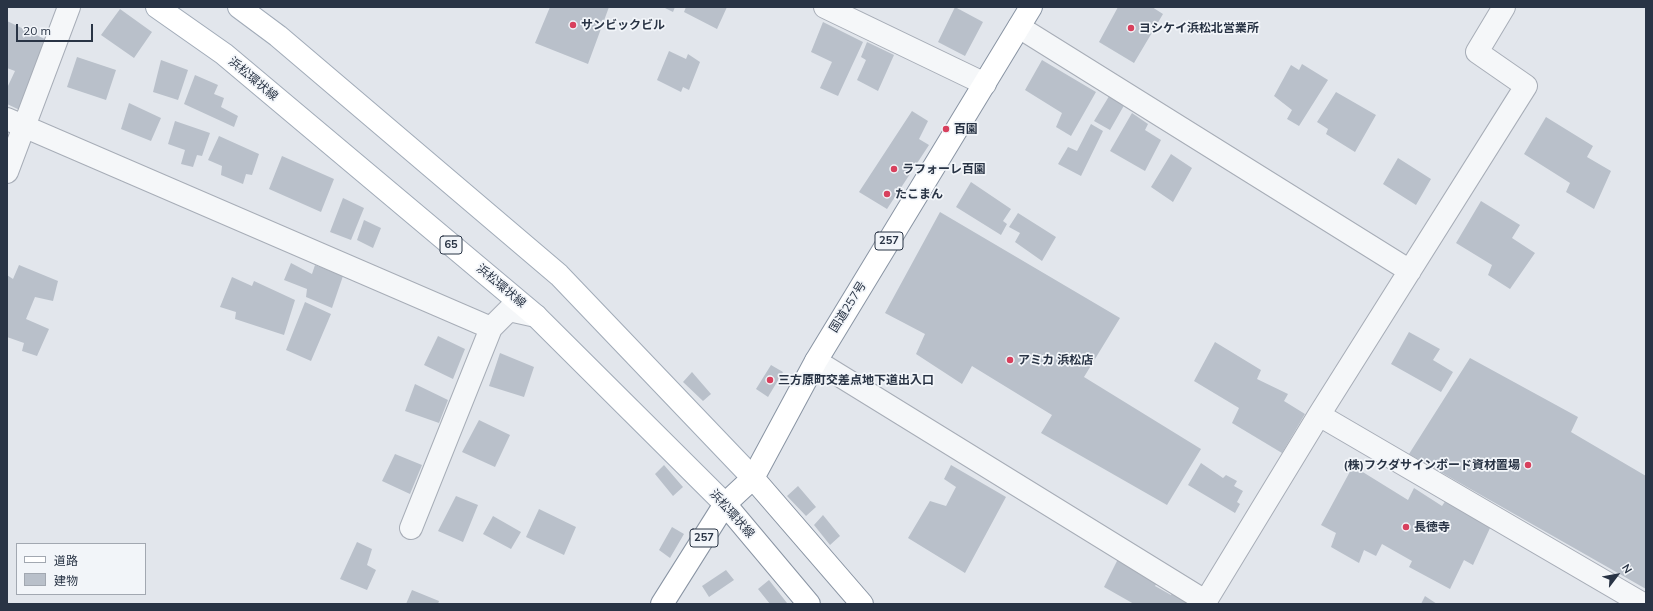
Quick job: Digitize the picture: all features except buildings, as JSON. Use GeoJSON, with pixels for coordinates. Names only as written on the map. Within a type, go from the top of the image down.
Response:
{"type":"FeatureCollection","features":[{"type":"Feature","properties":{"kind":"main road","name":"浜松環状線"},"geometry":{"type":"LineString","coordinates":[[157,7],[224,54],[536,316],[725,504],[810,604]]}},
{"type":"Feature","properties":{"kind":"main road"},"geometry":{"type":"LineString","coordinates":[[239,7],[278,36],[559,275],[753,478],[862,604]]}},
{"type":"Feature","properties":{"kind":"main road","name":"国道257号"},"geometry":{"type":"LineString","coordinates":[[662,604],[725,504],[753,478],[816,361],[1031,7]]}},
{"type":"Feature","properties":{"kind":"street"},"geometry":{"type":"LineString","coordinates":[[7,172],[16,123],[69,7]]}},
{"type":"Feature","properties":{"kind":"street"},"geometry":{"type":"LineString","coordinates":[[824,7],[985,84]]}},
{"type":"Feature","properties":{"kind":"street"},"geometry":{"type":"LineString","coordinates":[[816,361],[1204,603],[1319,415],[1526,86],[1477,52],[1504,7]]}},
{"type":"Feature","properties":{"kind":"street"},"geometry":{"type":"LineString","coordinates":[[1019,27],[1410,270]]}},
{"type":"Feature","properties":{"kind":"street"},"geometry":{"type":"LineString","coordinates":[[16,123],[491,328]]}},
{"type":"Feature","properties":{"kind":"street"},"geometry":{"type":"LineString","coordinates":[[411,528],[491,328],[509,310],[536,316]]}},
{"type":"Feature","properties":{"kind":"street"},"geometry":{"type":"LineString","coordinates":[[1319,415],[1643,604]]}},
{"type":"Feature","properties":{"kind":"place","name":"サンビックビル"},"geometry":{"type":"Point","coordinates":[573,25]}},
{"type":"Feature","properties":{"kind":"place","name":"ヨシケイ浜松北営業所"},"geometry":{"type":"Point","coordinates":[1131,28]}},
{"type":"Feature","properties":{"kind":"place","name":"百園"},"geometry":{"type":"Point","coordinates":[946,129]}},
{"type":"Feature","properties":{"kind":"place","name":"ラフォーレ百園"},"geometry":{"type":"Point","coordinates":[894,169]}},
{"type":"Feature","properties":{"kind":"place","name":"たこまん"},"geometry":{"type":"Point","coordinates":[887,194]}},
{"type":"Feature","properties":{"kind":"place","name":"アミカ 浜松店"},"geometry":{"type":"Point","coordinates":[1010,360]}},
{"type":"Feature","properties":{"kind":"place","name":"三方原町交差点地下道出入口"},"geometry":{"type":"Point","coordinates":[770,380]}},
{"type":"Feature","properties":{"kind":"place","name":"(株)フクダサインボード資材置場"},"geometry":{"type":"Point","coordinates":[1528,465]}},
{"type":"Feature","properties":{"kind":"place","name":"長徳寺"},"geometry":{"type":"Point","coordinates":[1406,527]}}]}
